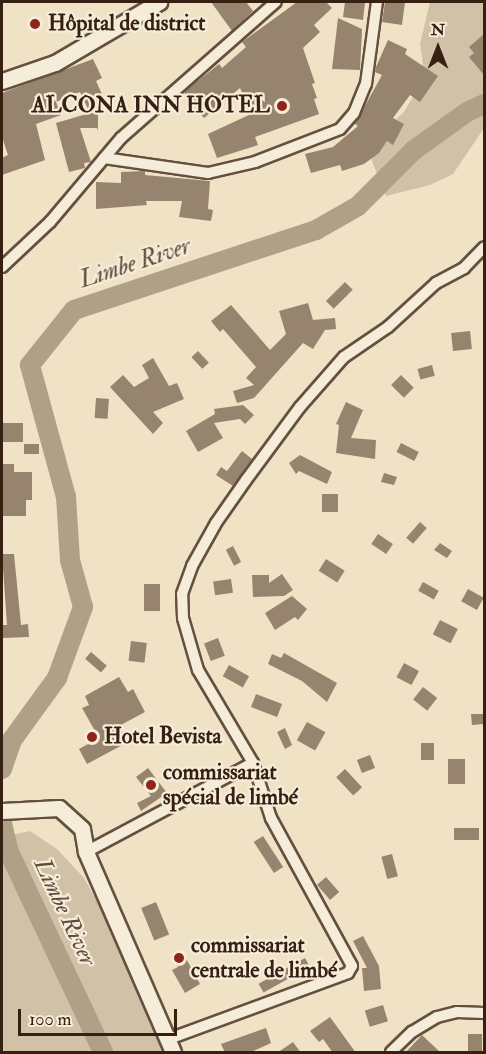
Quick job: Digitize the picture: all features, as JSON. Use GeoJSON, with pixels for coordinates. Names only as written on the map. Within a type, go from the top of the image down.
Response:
{"type":"FeatureCollection","features":[{"type":"Feature","properties":{"kind":"street"},"geometry":{"type":"LineString","coordinates":[[2,81],[55,63],[159,2]]}},
{"type":"Feature","properties":{"kind":"street"},"geometry":{"type":"LineString","coordinates":[[2,267],[50,222],[104,158],[187,77],[276,2]]}},
{"type":"Feature","properties":{"kind":"street"},"geometry":{"type":"LineString","coordinates":[[104,158],[176,171],[208,173],[255,162],[340,129],[354,113],[366,84],[377,2]]}},
{"type":"Feature","properties":{"kind":"street"},"geometry":{"type":"LineString","coordinates":[[8,810],[59,808],[82,829],[86,852],[170,1046],[348,973],[352,966],[271,818],[253,763],[198,670],[182,602],[192,566],[216,523],[300,407],[344,357],[388,327],[436,283],[464,268],[484,248]]}},
{"type":"Feature","properties":{"kind":"street"},"geometry":{"type":"LineString","coordinates":[[86,852],[253,763]]}},
{"type":"Feature","properties":{"kind":"street"},"geometry":{"type":"LineString","coordinates":[[391,1053],[412,1032],[437,1017],[457,1012],[484,1013]]}},
{"type":"Feature","properties":{"kind":"shaded area"},"geometry":{"type":"Polygon","coordinates":[[[430,2],[484,2],[484,128],[453,174],[430,185],[386,196],[366,146],[404,112],[425,77],[420,44],[430,2]]]}},
{"type":"Feature","properties":{"kind":"shaded area"},"geometry":{"type":"Polygon","coordinates":[[[30,831],[57,849],[84,878],[180,1052],[2,1052],[2,837],[30,831]]]}},
{"type":"Feature","properties":{"kind":"building"},"geometry":{"type":"Polygon","coordinates":[[[211,2],[246,2],[253,11],[232,31],[211,2]]]}},
{"type":"Feature","properties":{"kind":"building"},"geometry":{"type":"Polygon","coordinates":[[[297,2],[326,2],[332,8],[314,25],[320,32],[303,48],[315,83],[312,84],[319,114],[255,137],[258,145],[217,158],[208,134],[251,114],[240,88],[204,118],[184,92],[219,64],[222,68],[246,47],[242,42],[297,2]]]}},
{"type":"Feature","properties":{"kind":"building"},"geometry":{"type":"Polygon","coordinates":[[[345,2],[365,2],[363,20],[343,17],[345,2]]]}},
{"type":"Feature","properties":{"kind":"building"},"geometry":{"type":"Polygon","coordinates":[[[385,2],[405,2],[402,25],[382,22],[385,2]]]}},
{"type":"Feature","properties":{"kind":"building"},"geometry":{"type":"Polygon","coordinates":[[[338,18],[362,29],[360,70],[332,69],[338,18]]]}},
{"type":"Feature","properties":{"kind":"building"},"geometry":{"type":"Polygon","coordinates":[[[484,34],[484,75],[469,57],[474,53],[469,47],[484,34]]]}},
{"type":"Feature","properties":{"kind":"building"},"geometry":{"type":"Polygon","coordinates":[[[388,40],[407,49],[405,54],[438,76],[420,102],[410,95],[393,118],[404,124],[393,145],[387,141],[379,153],[364,164],[342,171],[340,165],[311,173],[305,154],[333,147],[358,126],[355,124],[382,75],[375,72],[388,40]]]}},
{"type":"Feature","properties":{"kind":"building"},"geometry":{"type":"Polygon","coordinates":[[[93,59],[102,78],[96,81],[105,101],[98,104],[98,131],[97,128],[80,128],[91,162],[84,163],[85,168],[69,172],[56,123],[90,113],[80,92],[56,102],[61,115],[36,124],[45,160],[2,175],[2,158],[8,155],[2,137],[2,93],[93,59]]]}},
{"type":"Feature","properties":{"kind":"building"},"geometry":{"type":"Polygon","coordinates":[[[145,171],[145,175],[210,181],[208,209],[213,210],[211,221],[179,217],[182,201],[146,201],[147,205],[96,209],[96,182],[121,183],[121,172],[145,171]]]}},
{"type":"Feature","properties":{"kind":"building"},"geometry":{"type":"Polygon","coordinates":[[[345,282],[353,290],[334,309],[326,301],[345,282]]]}},
{"type":"Feature","properties":{"kind":"building"},"geometry":{"type":"Polygon","coordinates":[[[308,303],[313,320],[335,318],[336,329],[325,330],[313,349],[303,343],[254,398],[237,403],[233,391],[254,385],[246,378],[256,367],[223,329],[220,332],[211,321],[231,305],[270,350],[286,334],[279,311],[308,303]]]}},
{"type":"Feature","properties":{"kind":"building"},"geometry":{"type":"Polygon","coordinates":[[[470,331],[472,349],[453,351],[451,333],[470,331]]]}},
{"type":"Feature","properties":{"kind":"building"},"geometry":{"type":"Polygon","coordinates":[[[198,351],[209,363],[202,369],[191,357],[198,351]]]}},
{"type":"Feature","properties":{"kind":"building"},"geometry":{"type":"Polygon","coordinates":[[[153,358],[169,386],[177,383],[184,399],[153,412],[163,423],[153,434],[110,387],[123,375],[134,387],[149,378],[142,365],[153,358]]]}},
{"type":"Feature","properties":{"kind":"building"},"geometry":{"type":"Polygon","coordinates":[[[432,365],[435,376],[420,380],[418,369],[432,365]]]}},
{"type":"Feature","properties":{"kind":"building"},"geometry":{"type":"Polygon","coordinates":[[[401,375],[414,388],[404,398],[391,385],[401,375]]]}},
{"type":"Feature","properties":{"kind":"building"},"geometry":{"type":"Polygon","coordinates":[[[96,398],[109,399],[108,419],[95,418],[96,398]]]}},
{"type":"Feature","properties":{"kind":"building"},"geometry":{"type":"Polygon","coordinates":[[[346,402],[363,410],[351,438],[376,440],[375,459],[336,453],[339,425],[336,424],[346,402]]]}},
{"type":"Feature","properties":{"kind":"building"},"geometry":{"type":"Polygon","coordinates":[[[243,405],[254,415],[245,424],[240,419],[214,423],[223,438],[198,452],[186,431],[215,414],[214,409],[243,405]]]}},
{"type":"Feature","properties":{"kind":"building"},"geometry":{"type":"Polygon","coordinates":[[[2,423],[23,423],[23,442],[2,442],[2,423]]]}},
{"type":"Feature","properties":{"kind":"building"},"geometry":{"type":"Polygon","coordinates":[[[401,443],[419,452],[414,461],[396,452],[401,443]]]}},
{"type":"Feature","properties":{"kind":"building"},"geometry":{"type":"Polygon","coordinates":[[[24,444],[39,444],[39,454],[24,454],[24,444]]]}},
{"type":"Feature","properties":{"kind":"building"},"geometry":{"type":"Polygon","coordinates":[[[242,451],[252,459],[233,486],[216,475],[221,467],[227,471],[242,451]]]}},
{"type":"Feature","properties":{"kind":"building"},"geometry":{"type":"Polygon","coordinates":[[[300,455],[332,472],[327,484],[299,471],[296,474],[289,463],[300,455]]]}},
{"type":"Feature","properties":{"kind":"building"},"geometry":{"type":"Polygon","coordinates":[[[2,464],[14,464],[14,472],[32,472],[32,500],[26,500],[26,516],[2,516],[2,464]]]}},
{"type":"Feature","properties":{"kind":"building"},"geometry":{"type":"Polygon","coordinates":[[[384,473],[397,477],[394,485],[381,482],[384,473]]]}},
{"type":"Feature","properties":{"kind":"building"},"geometry":{"type":"Polygon","coordinates":[[[322,494],[338,494],[338,512],[322,512],[322,494]]]}},
{"type":"Feature","properties":{"kind":"building"},"geometry":{"type":"Polygon","coordinates":[[[420,522],[427,528],[413,544],[406,538],[420,522]]]}},
{"type":"Feature","properties":{"kind":"building"},"geometry":{"type":"Polygon","coordinates":[[[378,534],[393,544],[386,554],[371,544],[378,534]]]}},
{"type":"Feature","properties":{"kind":"building"},"geometry":{"type":"Polygon","coordinates":[[[440,543],[452,551],[447,558],[434,550],[440,543]]]}},
{"type":"Feature","properties":{"kind":"building"},"geometry":{"type":"Polygon","coordinates":[[[233,546],[241,562],[234,566],[226,550],[233,546]]]}},
{"type":"Feature","properties":{"kind":"building"},"geometry":{"type":"Polygon","coordinates":[[[2,554],[14,554],[21,625],[28,624],[29,637],[2,638],[2,625],[7,625],[2,554]]]}},
{"type":"Feature","properties":{"kind":"building"},"geometry":{"type":"Polygon","coordinates":[[[326,559],[345,571],[337,583],[319,571],[326,559]]]}},
{"type":"Feature","properties":{"kind":"building"},"geometry":{"type":"Polygon","coordinates":[[[282,574],[293,590],[284,596],[253,597],[252,575],[269,575],[269,583],[282,574]]]}},
{"type":"Feature","properties":{"kind":"building"},"geometry":{"type":"Polygon","coordinates":[[[231,579],[233,593],[215,595],[213,582],[231,579]]]}},
{"type":"Feature","properties":{"kind":"building"},"geometry":{"type":"Polygon","coordinates":[[[423,582],[439,591],[434,599],[418,591],[423,582]]]}},
{"type":"Feature","properties":{"kind":"building"},"geometry":{"type":"Polygon","coordinates":[[[144,584],[160,584],[160,611],[144,611],[144,584]]]}},
{"type":"Feature","properties":{"kind":"building"},"geometry":{"type":"Polygon","coordinates":[[[468,589],[484,598],[477,610],[461,601],[468,589]]]}},
{"type":"Feature","properties":{"kind":"building"},"geometry":{"type":"Polygon","coordinates":[[[292,596],[307,609],[298,620],[295,617],[275,630],[265,613],[292,596]]]}},
{"type":"Feature","properties":{"kind":"building"},"geometry":{"type":"Polygon","coordinates":[[[440,620],[458,629],[451,643],[433,634],[440,620]]]}},
{"type":"Feature","properties":{"kind":"building"},"geometry":{"type":"Polygon","coordinates":[[[218,638],[225,656],[211,661],[204,643],[218,638]]]}},
{"type":"Feature","properties":{"kind":"building"},"geometry":{"type":"Polygon","coordinates":[[[131,641],[147,643],[144,663],[129,661],[131,641]]]}},
{"type":"Feature","properties":{"kind":"building"},"geometry":{"type":"Polygon","coordinates":[[[91,652],[107,666],[101,673],[85,659],[91,652]]]}},
{"type":"Feature","properties":{"kind":"building"},"geometry":{"type":"Polygon","coordinates":[[[284,653],[337,683],[327,702],[302,681],[268,664],[272,654],[281,658],[284,653]]]}},
{"type":"Feature","properties":{"kind":"building"},"geometry":{"type":"Polygon","coordinates":[[[404,663],[419,671],[411,685],[396,677],[404,663]]]}},
{"type":"Feature","properties":{"kind":"building"},"geometry":{"type":"Polygon","coordinates":[[[229,665],[249,676],[243,688],[223,676],[229,665]]]}},
{"type":"Feature","properties":{"kind":"building"},"geometry":{"type":"Polygon","coordinates":[[[119,677],[128,692],[133,689],[145,712],[119,726],[128,742],[87,764],[79,749],[99,738],[82,708],[89,705],[85,696],[119,677]]]}},
{"type":"Feature","properties":{"kind":"building"},"geometry":{"type":"Polygon","coordinates":[[[423,687],[437,698],[427,711],[413,700],[423,687]]]}},
{"type":"Feature","properties":{"kind":"building"},"geometry":{"type":"Polygon","coordinates":[[[256,694],[282,704],[277,717],[251,707],[256,694]]]}},
{"type":"Feature","properties":{"kind":"building"},"geometry":{"type":"Polygon","coordinates":[[[471,714],[484,714],[484,724],[472,725],[471,714]]]}},
{"type":"Feature","properties":{"kind":"building"},"geometry":{"type":"Polygon","coordinates":[[[307,722],[325,732],[315,751],[297,740],[307,722]]]}},
{"type":"Feature","properties":{"kind":"building"},"geometry":{"type":"Polygon","coordinates":[[[285,728],[292,745],[285,749],[277,732],[285,728]]]}},
{"type":"Feature","properties":{"kind":"building"},"geometry":{"type":"Polygon","coordinates":[[[421,743],[434,743],[434,760],[421,760],[421,743]]]}},
{"type":"Feature","properties":{"kind":"building"},"geometry":{"type":"Polygon","coordinates":[[[370,755],[375,768],[362,773],[357,760],[370,755]]]}},
{"type":"Feature","properties":{"kind":"building"},"geometry":{"type":"Polygon","coordinates":[[[448,759],[465,759],[465,784],[448,784],[448,759]]]}},
{"type":"Feature","properties":{"kind":"building","name":"commissariat spécial de limbé"},"geometry":{"type":"Polygon","coordinates":[[[148,768],[167,793],[141,811],[137,803],[151,796],[136,777],[148,768]]]}},
{"type":"Feature","properties":{"kind":"building"},"geometry":{"type":"Polygon","coordinates":[[[345,769],[362,787],[353,795],[336,777],[345,769]]]}},
{"type":"Feature","properties":{"kind":"building"},"geometry":{"type":"Polygon","coordinates":[[[454,828],[479,828],[479,840],[454,840],[454,828]]]}},
{"type":"Feature","properties":{"kind":"building"},"geometry":{"type":"Polygon","coordinates":[[[263,836],[283,867],[274,873],[254,842],[263,836]]]}},
{"type":"Feature","properties":{"kind":"building"},"geometry":{"type":"Polygon","coordinates":[[[392,854],[398,876],[387,879],[381,857],[392,854]]]}},
{"type":"Feature","properties":{"kind":"building"},"geometry":{"type":"Polygon","coordinates":[[[326,877],[339,892],[330,900],[317,885],[326,877]]]}},
{"type":"Feature","properties":{"kind":"building"},"geometry":{"type":"Polygon","coordinates":[[[156,902],[169,934],[154,940],[141,908],[156,902]]]}},
{"type":"Feature","properties":{"kind":"building"},"geometry":{"type":"Polygon","coordinates":[[[363,936],[379,966],[381,989],[364,991],[362,968],[367,968],[353,941],[363,936]]]}},
{"type":"Feature","properties":{"kind":"building"},"geometry":{"type":"Polygon","coordinates":[[[182,951],[200,984],[185,993],[172,970],[178,967],[172,956],[182,951]]]}},
{"type":"Feature","properties":{"kind":"building"},"geometry":{"type":"Polygon","coordinates":[[[305,958],[310,967],[263,992],[259,984],[305,958]]]}},
{"type":"Feature","properties":{"kind":"building"},"geometry":{"type":"Polygon","coordinates":[[[383,1005],[388,1021],[370,1027],[365,1011],[383,1005]]]}},
{"type":"Feature","properties":{"kind":"building"},"geometry":{"type":"Polygon","coordinates":[[[330,1017],[356,1053],[333,1053],[323,1039],[319,1042],[310,1031],[330,1017]]]}},
{"type":"Feature","properties":{"kind":"building"},"geometry":{"type":"Polygon","coordinates":[[[266,1028],[271,1043],[249,1053],[225,1053],[221,1044],[266,1028]]]}},
{"type":"Feature","properties":{"kind":"building"},"geometry":{"type":"Polygon","coordinates":[[[468,1034],[482,1034],[482,1052],[468,1052],[468,1034]]]}},
{"type":"Feature","properties":{"kind":"building"},"geometry":{"type":"Polygon","coordinates":[[[422,1035],[441,1053],[405,1053],[422,1035]]]}},
{"type":"Feature","properties":{"kind":"building"},"geometry":{"type":"Polygon","coordinates":[[[293,1042],[301,1053],[277,1053],[293,1042]]]}},
{"type":"Feature","properties":{"kind":"waterway","name":"Limbe River"},"geometry":{"type":"LineString","coordinates":[[2,769],[12,740],[57,678],[83,607],[70,560],[66,497],[30,365],[74,310],[316,230],[358,206],[414,150],[467,112],[484,104]]}},
{"type":"Feature","properties":{"kind":"waterway","name":"Limbe River"},"geometry":{"type":"LineString","coordinates":[[2,823],[8,850],[103,1052]]}},
{"type":"Feature","properties":{"kind":"place","name":"Hôpital de district"},"geometry":{"type":"Point","coordinates":[35,24]}},
{"type":"Feature","properties":{"kind":"place","name":"ALCONA INN HOTEL"},"geometry":{"type":"Point","coordinates":[282,106]}},
{"type":"Feature","properties":{"kind":"place","name":"Hotel Bevista"},"geometry":{"type":"Point","coordinates":[92,737]}},
{"type":"Feature","properties":{"kind":"place","name":"commissariat spécial de limbé"},"geometry":{"type":"Point","coordinates":[151,785]}},
{"type":"Feature","properties":{"kind":"place","name":"commissariat centrale de limbé"},"geometry":{"type":"Point","coordinates":[179,958]}}]}
